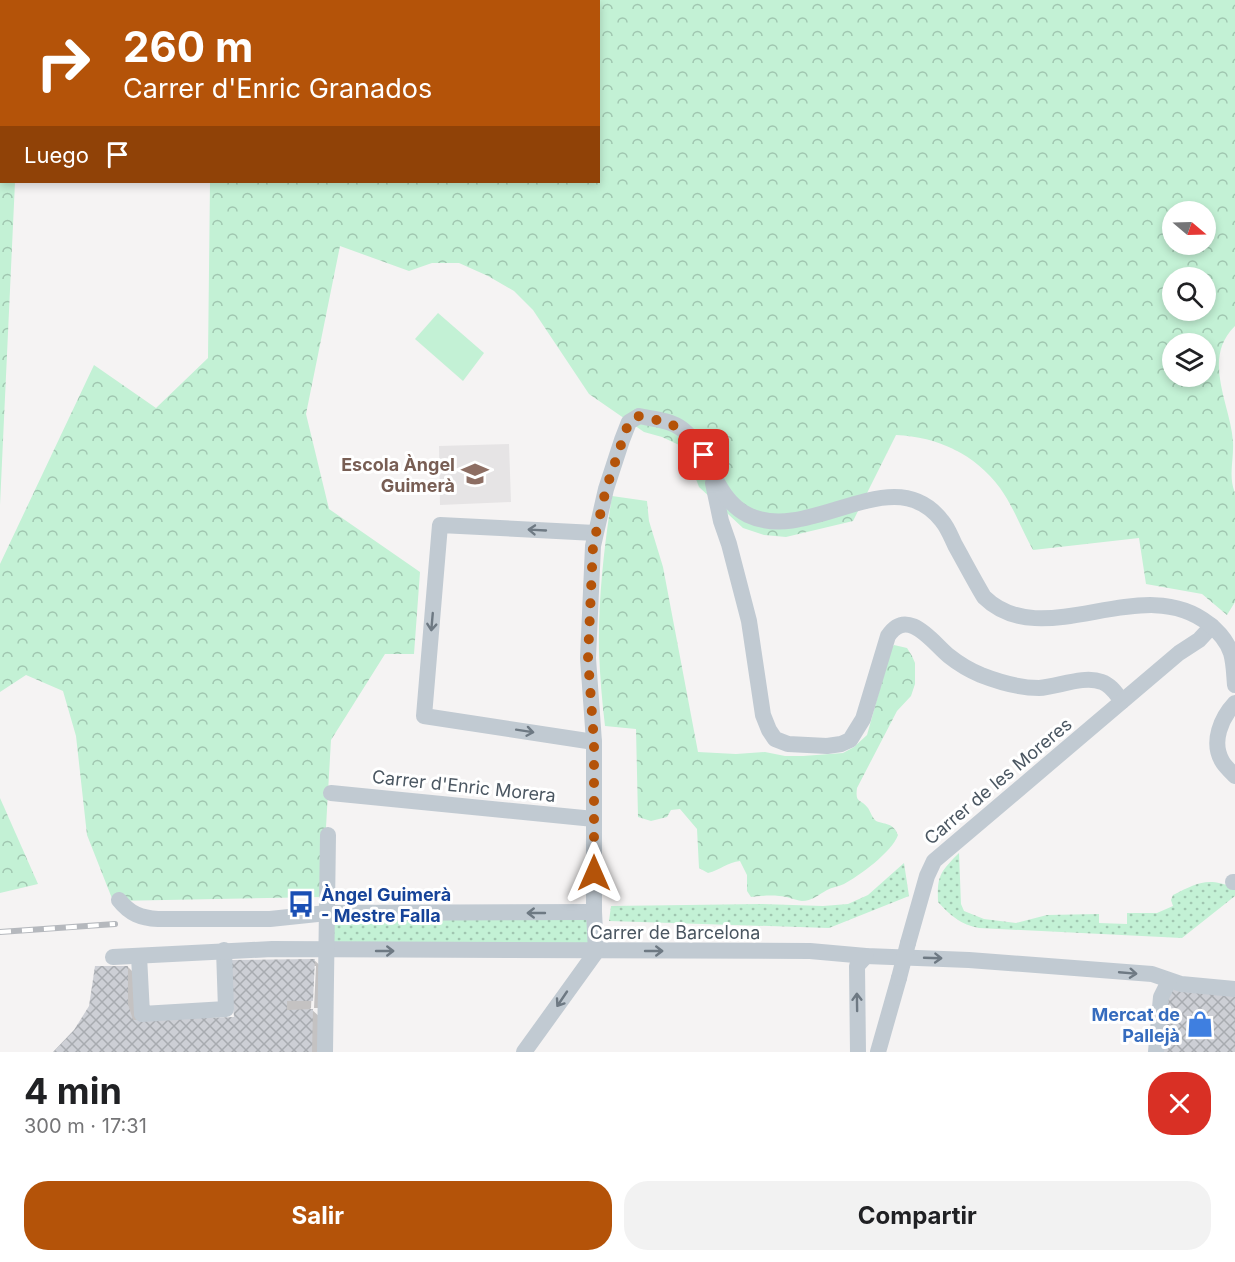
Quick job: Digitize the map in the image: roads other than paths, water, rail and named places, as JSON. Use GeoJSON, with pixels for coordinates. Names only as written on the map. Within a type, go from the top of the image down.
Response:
{"type":"FeatureCollection","features":[{"type":"Feature","properties":{"kind":"street"},"geometry":{"type":"LineString","coordinates":[[524,1052],[596,952],[594,742],[588,658],[596,532],[606,489],[626,430],[629,422],[639,416],[667,422],[681,428],[704,455],[722,493],[748,515],[782,523],[816,516],[879,497],[909,498],[926,506],[943,521],[984,597],[1009,614],[1026,618],[1046,618],[1143,604],[1181,609],[1204,619],[1224,640],[1230,651],[1235,685]]}},
{"type":"Feature","properties":{"kind":"street"},"geometry":{"type":"LineString","coordinates":[[711,473],[721,521],[749,621],[763,715],[775,739],[788,744],[827,746],[850,740],[863,719],[888,636],[893,628],[902,625],[912,624],[921,629],[961,665],[990,678],[1019,686],[1040,688],[1090,680],[1103,682],[1122,701]]}},
{"type":"Feature","properties":{"kind":"street"},"geometry":{"type":"LineString","coordinates":[[729,544],[729,525],[732,520],[748,515]]}},
{"type":"Feature","properties":{"kind":"street"},"geometry":{"type":"LineString","coordinates":[[594,742],[424,716],[440,525],[596,532]]}},
{"type":"Feature","properties":{"kind":"street","name":"Carrer de les Moreres"},"geometry":{"type":"LineString","coordinates":[[878,1052],[929,868],[934,861],[1179,653],[1199,640],[1212,626]]}},
{"type":"Feature","properties":{"kind":"street"},"geometry":{"type":"LineString","coordinates":[[1235,703],[1226,713],[1218,739],[1218,750],[1222,762],[1235,776]]}},
{"type":"Feature","properties":{"kind":"street","name":"Carrer d'Enric Morera"},"geometry":{"type":"LineString","coordinates":[[331,792],[594,819]]}},
{"type":"Feature","properties":{"kind":"street"},"geometry":{"type":"LineString","coordinates":[[325,1052],[328,835]]}},
{"type":"Feature","properties":{"kind":"street"},"geometry":{"type":"LineString","coordinates":[[119,900],[126,909],[135,914],[158,919],[270,919],[327,913],[594,912]]}},
{"type":"Feature","properties":{"kind":"street"},"geometry":{"type":"LineString","coordinates":[[139,956],[142,1014],[226,1009],[224,950]]}},
{"type":"Feature","properties":{"kind":"street","name":"Carrer de Barcelona"},"geometry":{"type":"LineString","coordinates":[[113,957],[224,950],[810,951],[1152,974],[1169,981],[1235,989]]}},
{"type":"Feature","properties":{"kind":"street"},"geometry":{"type":"LineString","coordinates":[[858,1052],[857,966],[866,956]]}},
{"type":"Feature","properties":{"kind":"street"},"geometry":{"type":"LineString","coordinates":[[1156,1052],[1161,997],[1169,981]]}},
{"type":"Feature","properties":{"kind":"railway"},"geometry":{"type":"LineString","coordinates":[[0,932],[115,924]]}},
{"type":"Feature","properties":{"kind":"place","name":"Escola Àngel Guimerà"},"geometry":{"type":"Point","coordinates":[475,474]}},
{"type":"Feature","properties":{"kind":"place","name":"Àngel Guimerà - Mestre Falla"},"geometry":{"type":"Point","coordinates":[301,904]}},
{"type":"Feature","properties":{"kind":"place","name":"Mercat de Pallejà"},"geometry":{"type":"Point","coordinates":[1200,1024]}}]}
